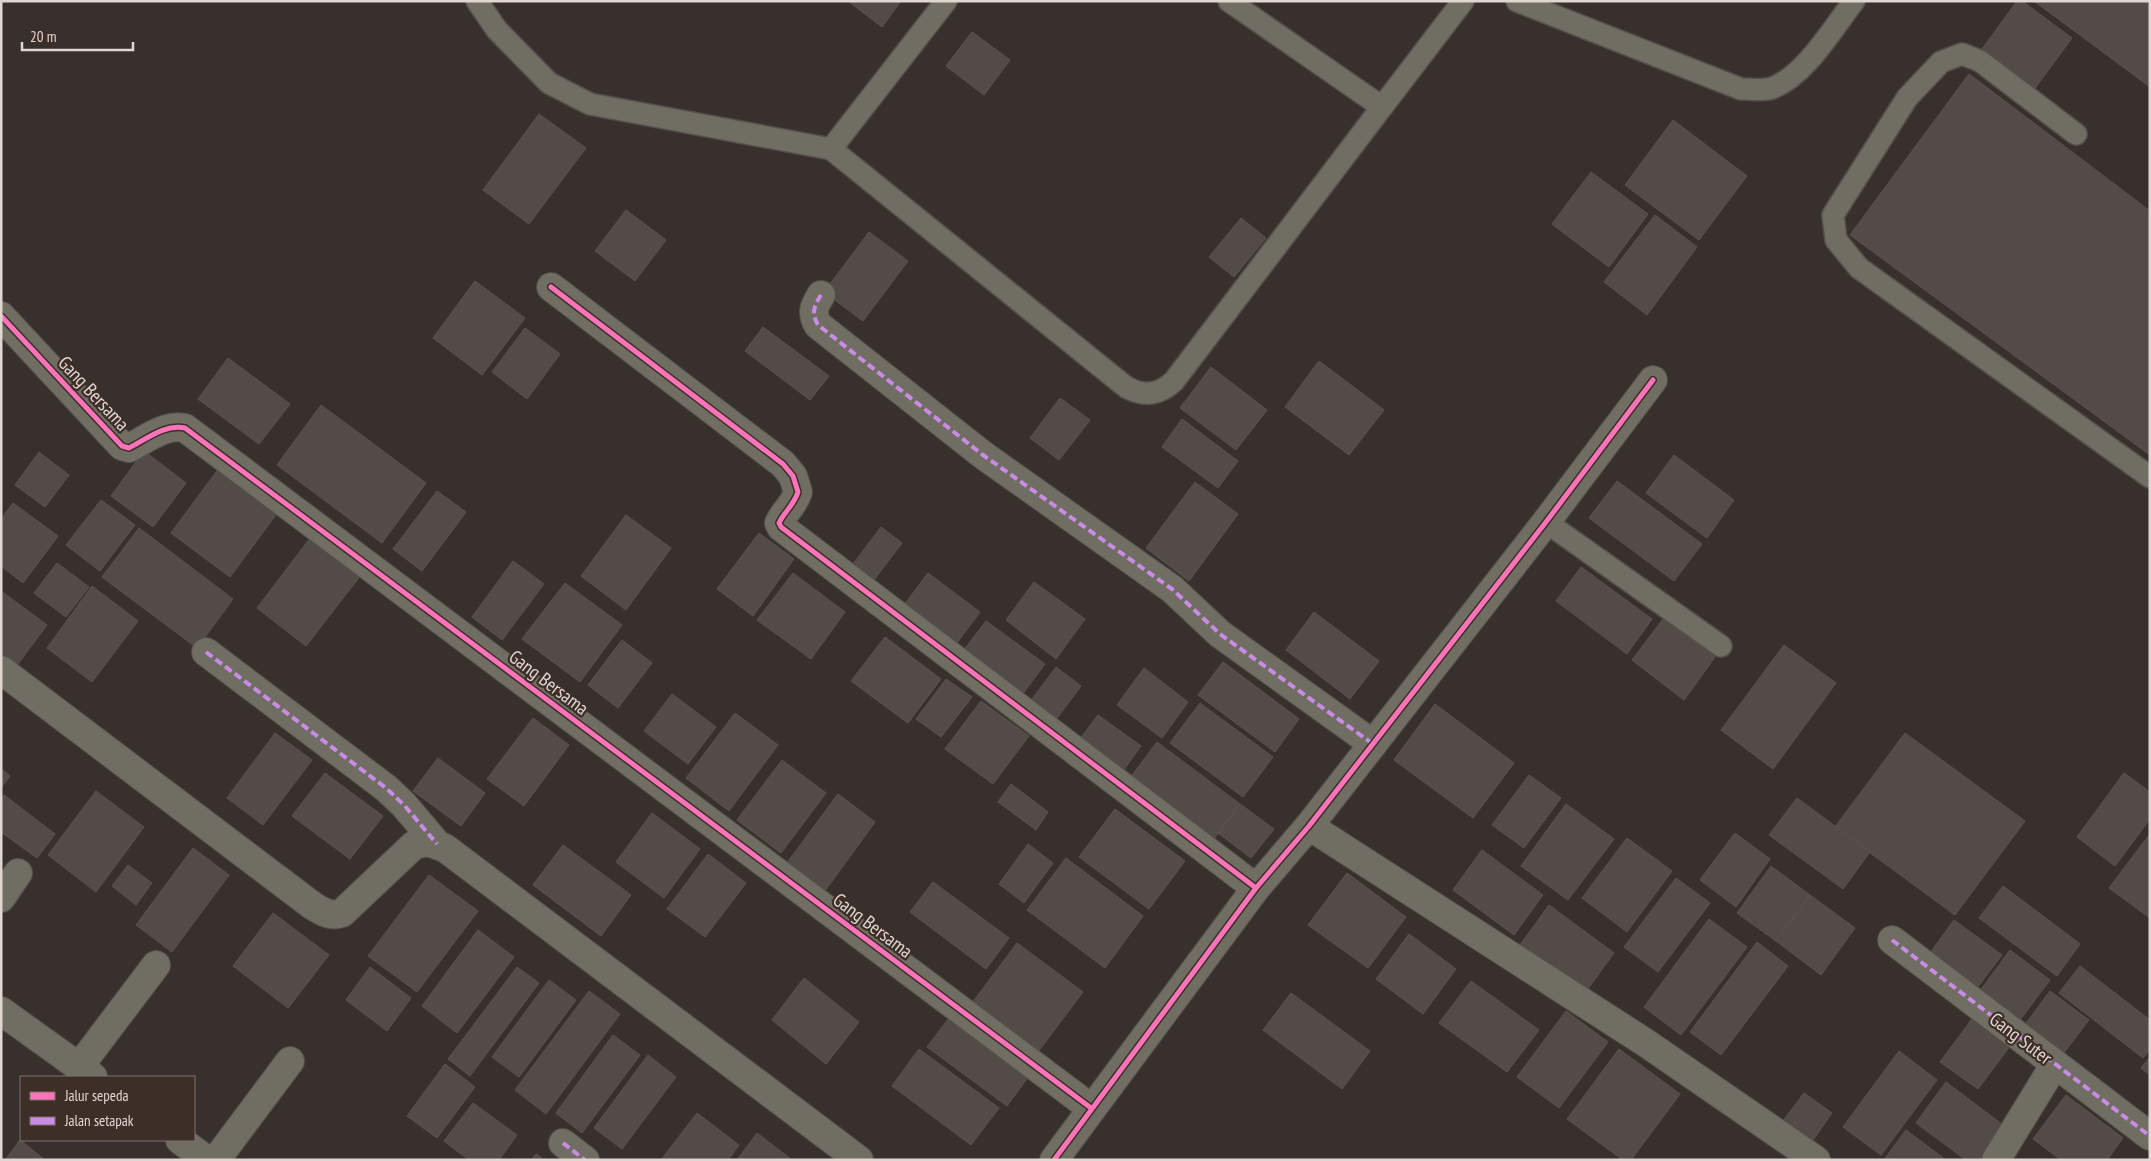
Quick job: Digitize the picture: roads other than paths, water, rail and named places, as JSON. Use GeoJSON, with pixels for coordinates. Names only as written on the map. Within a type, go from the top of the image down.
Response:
{"type":"FeatureCollection","features":[{"type":"Feature","properties":{"kind":"street"},"geometry":{"type":"LineString","coordinates":[[551,287],[783,464],[793,476],[798,492],[789,510],[779,523],[781,527],[1256,888]]}},
{"type":"Feature","properties":{"kind":"street"},"geometry":{"type":"LineString","coordinates":[[821,295],[814,306],[813,317],[818,325],[983,455],[1172,589],[1220,634],[1373,744]]}},
{"type":"Feature","properties":{"kind":"street","name":"Gang Bersama"},"geometry":{"type":"LineString","coordinates":[[1,316],[122,446],[129,448],[169,428],[177,426],[185,428],[1091,1108]]}},
{"type":"Feature","properties":{"kind":"street"},"geometry":{"type":"LineString","coordinates":[[1054,1160],[1256,888],[1309,826],[1546,522],[1653,380]]}},
{"type":"Feature","properties":{"kind":"street"},"geometry":{"type":"LineString","coordinates":[[206,652],[386,788],[404,805],[436,844]]}},
{"type":"Feature","properties":{"kind":"street"},"geometry":{"type":"LineString","coordinates":[[1,670],[313,906],[324,912],[332,915],[342,913],[414,845],[421,842],[436,844],[445,848],[859,1160]]}},
{"type":"Feature","properties":{"kind":"street"},"geometry":{"type":"LineString","coordinates":[[1309,826],[1646,1043],[1816,1160]]}},
{"type":"Feature","properties":{"kind":"street"},"geometry":{"type":"LineString","coordinates":[[1,898],[18,873]]}},
{"type":"Feature","properties":{"kind":"street","name":"Gang Suter"},"geometry":{"type":"LineString","coordinates":[[1892,940],[2150,1136]]}},
{"type":"Feature","properties":{"kind":"street"},"geometry":{"type":"LineString","coordinates":[[1,1011],[86,1072],[156,965]]}},
{"type":"Feature","properties":{"kind":"street"},"geometry":{"type":"LineString","coordinates":[[216,1160],[290,1061]]}},
{"type":"Feature","properties":{"kind":"street"},"geometry":{"type":"LineString","coordinates":[[1996,1160],[2055,1064]]}},
{"type":"Feature","properties":{"kind":"street"},"geometry":{"type":"LineString","coordinates":[[181,1141],[207,1160]]}},
{"type":"Feature","properties":{"kind":"street"},"geometry":{"type":"LineString","coordinates":[[563,1143],[585,1160]]}},
{"type":"Feature","properties":{"kind":"lane"},"geometry":{"type":"LineString","coordinates":[[477,1],[497,30],[549,83],[590,104],[831,149],[1126,387],[1135,392],[1147,394],[1161,390],[1174,380],[1463,1]]}},
{"type":"Feature","properties":{"kind":"lane"},"geometry":{"type":"LineString","coordinates":[[831,149],[946,1]]}},
{"type":"Feature","properties":{"kind":"lane"},"geometry":{"type":"LineString","coordinates":[[1229,1],[1382,107]]}},
{"type":"Feature","properties":{"kind":"lane"},"geometry":{"type":"LineString","coordinates":[[1517,1],[1741,89],[1770,89],[1786,82],[1808,60],[1854,1]]}},
{"type":"Feature","properties":{"kind":"lane"},"geometry":{"type":"LineString","coordinates":[[2076,134],[1980,62],[1962,54],[1941,62],[1907,98],[1833,215],[1836,240],[1859,268],[2150,477]]}},
{"type":"Feature","properties":{"kind":"lane"},"geometry":{"type":"LineString","coordinates":[[1546,522],[1721,646]]}}]}
